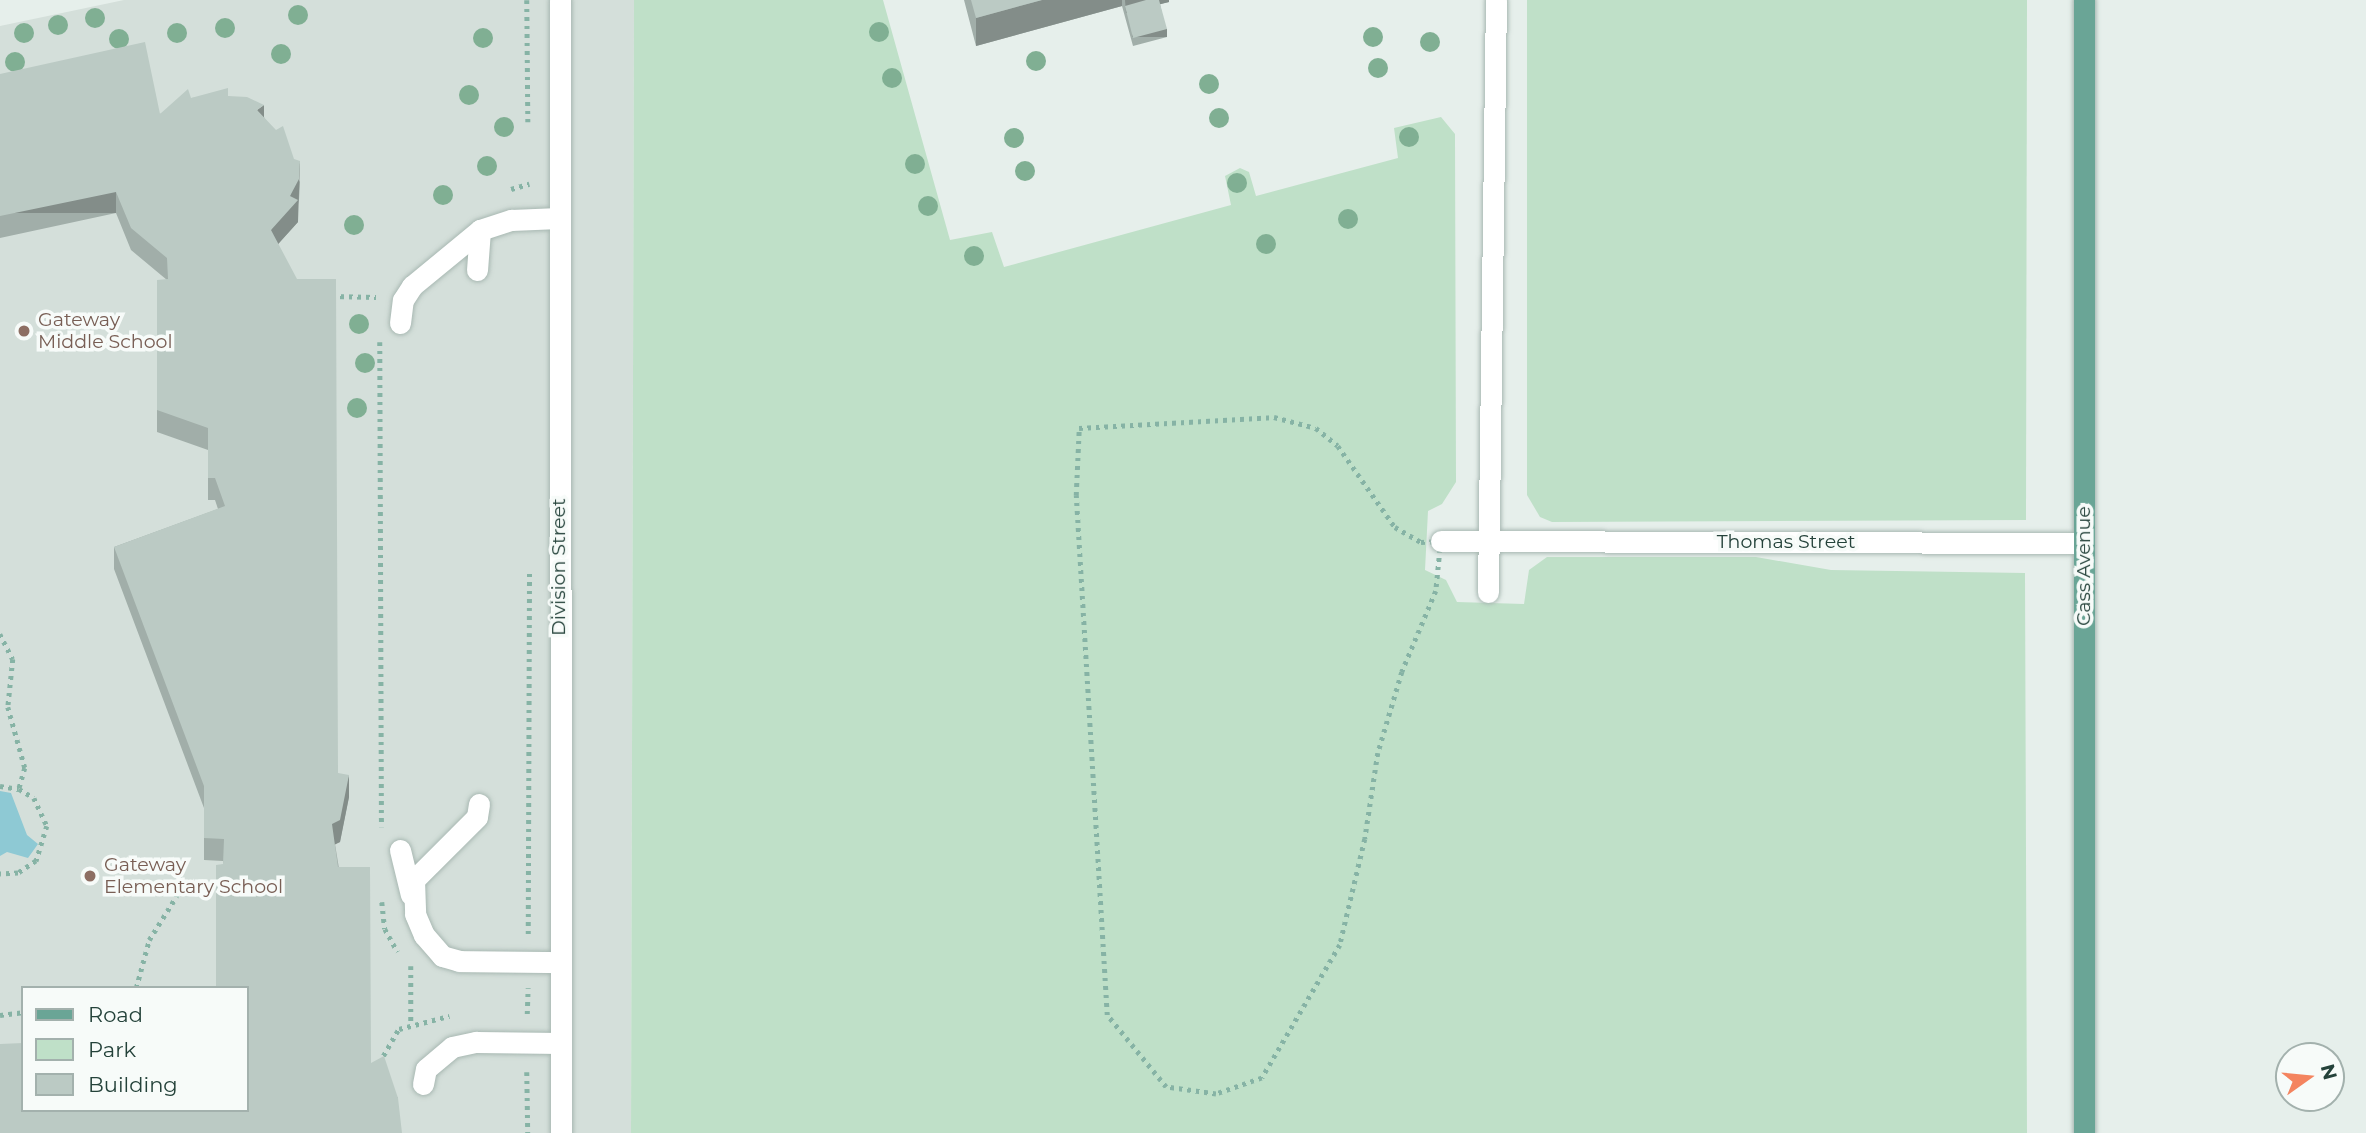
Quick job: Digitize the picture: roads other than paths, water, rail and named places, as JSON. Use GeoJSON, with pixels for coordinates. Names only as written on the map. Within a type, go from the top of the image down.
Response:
{"type":"FeatureCollection","features":[{"type":"Feature","properties":{"kind":"main road","name":"Cass Avenue"},"geometry":{"type":"LineString","coordinates":[[2084,0],[2084,1133]]}},
{"type":"Feature","properties":{"kind":"street","name":"Division Street"},"geometry":{"type":"LineString","coordinates":[[560,0],[561,1133]]}},
{"type":"Feature","properties":{"kind":"street"},"geometry":{"type":"LineString","coordinates":[[1488,592],[1496,0]]}},
{"type":"Feature","properties":{"kind":"street"},"geometry":{"type":"LineString","coordinates":[[400,323],[403,300],[412,286],[480,230],[529,219],[559,218]]}},
{"type":"Feature","properties":{"kind":"street"},"geometry":{"type":"LineString","coordinates":[[477,270],[480,230]]}},
{"type":"Feature","properties":{"kind":"street","name":"Thomas Street"},"geometry":{"type":"LineString","coordinates":[[1441,541],[2084,543]]}},
{"type":"Feature","properties":{"kind":"street"},"geometry":{"type":"LineString","coordinates":[[412,897],[414,880],[477,817],[479,804]]}},
{"type":"Feature","properties":{"kind":"street"},"geometry":{"type":"LineString","coordinates":[[400,850],[424,935],[442,956],[560,961]]}},
{"type":"Feature","properties":{"kind":"street"},"geometry":{"type":"LineString","coordinates":[[423,1084],[425,1069],[452,1047],[560,1043]]}},
{"type":"Feature","properties":{"kind":"water"},"geometry":{"type":"Polygon","coordinates":[[[0,791],[11,793],[27,835],[38,844],[28,858],[7,852],[0,856],[0,791]]]}},
{"type":"Feature","properties":{"kind":"place","name":"Gateway Middle School"},"geometry":{"type":"Point","coordinates":[24,331]}},
{"type":"Feature","properties":{"kind":"place","name":"Gateway Elementary School"},"geometry":{"type":"Point","coordinates":[90,876]}}]}
